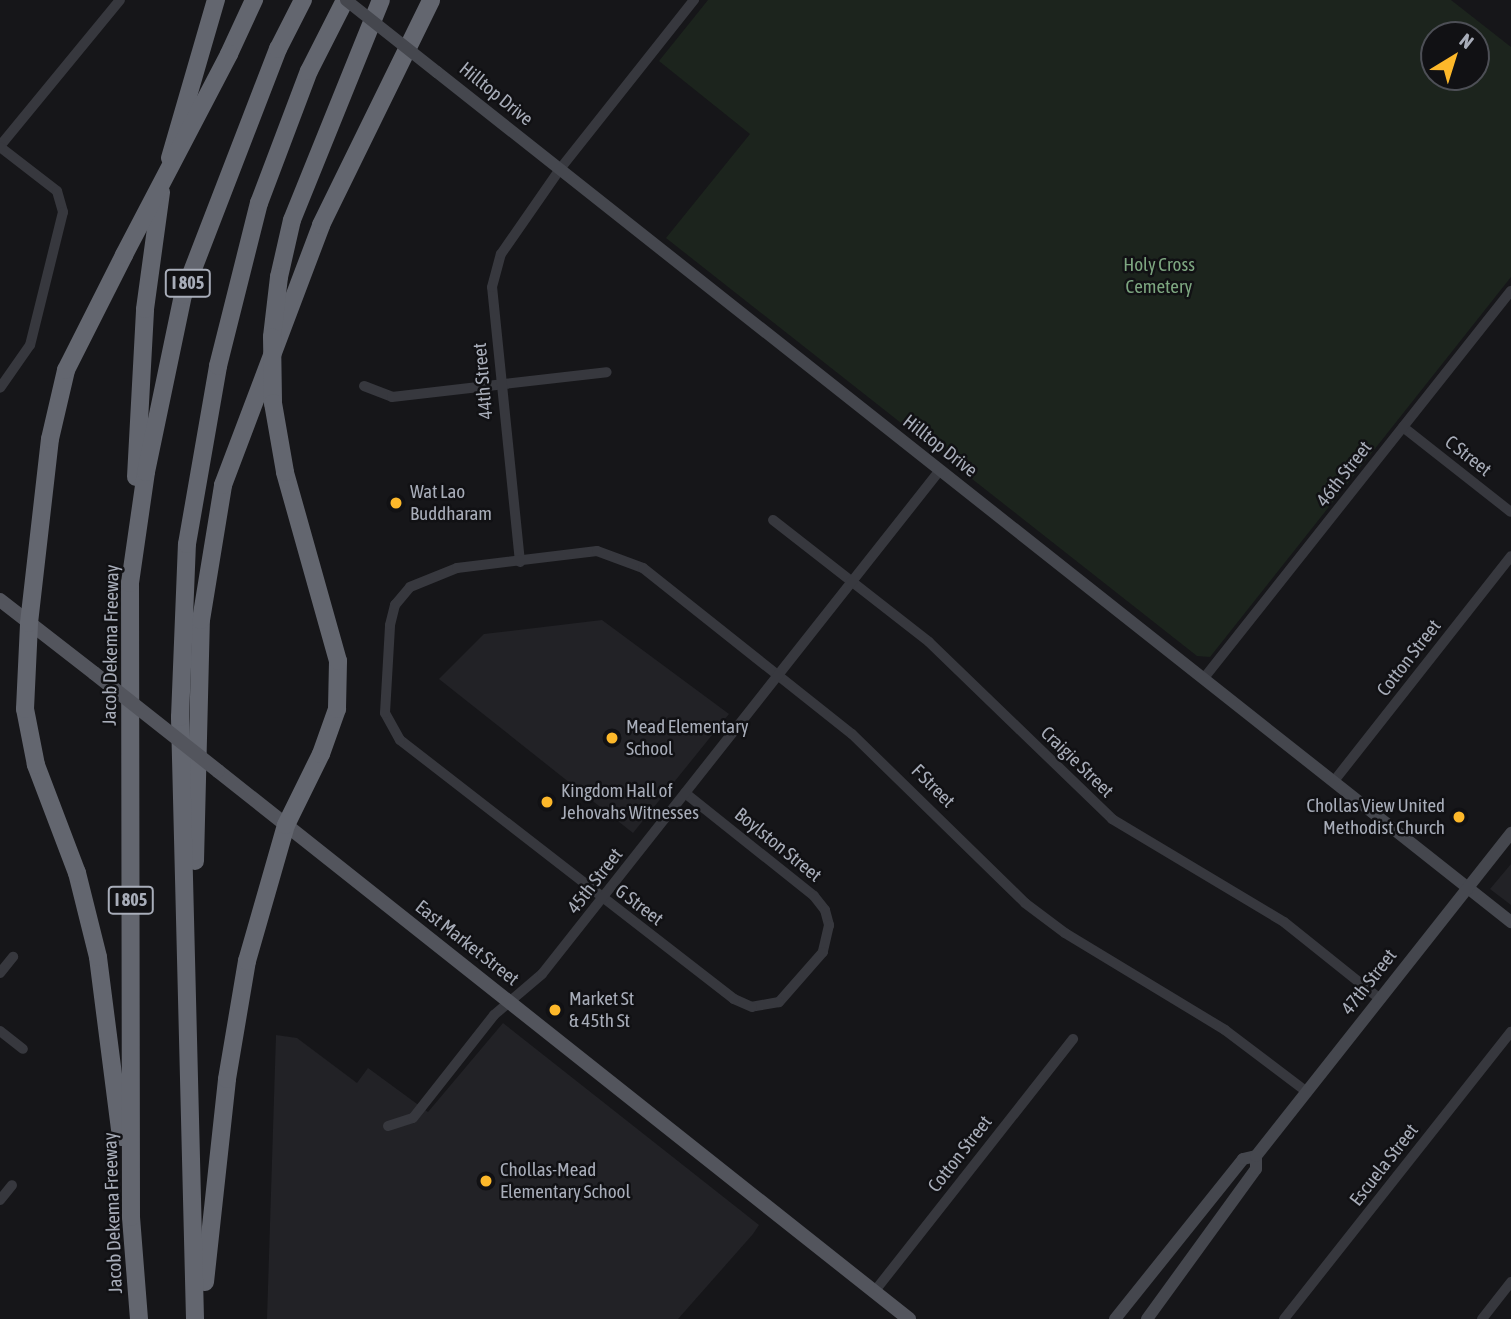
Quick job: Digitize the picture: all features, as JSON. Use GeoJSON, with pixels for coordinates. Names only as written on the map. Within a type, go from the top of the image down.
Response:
{"type":"FeatureCollection","features":[{"type":"Feature","properties":{"kind":"highway"},"geometry":{"type":"LineString","coordinates":[[130,583],[145,309],[156,212],[216,0]]}},
{"type":"Feature","properties":{"kind":"highway"},"geometry":{"type":"LineString","coordinates":[[131,1217],[98,957],[77,873],[36,765],[25,709],[29,623],[50,439],[66,370],[229,54],[254,0]]}},
{"type":"Feature","properties":{"kind":"highway","name":"Jacob Dekema Freeway"},"geometry":{"type":"LineString","coordinates":[[139,1319],[131,1217],[130,583],[146,472],[183,295],[278,49],[303,0]]}},
{"type":"Feature","properties":{"kind":"highway","name":"I 805"},"geometry":{"type":"LineString","coordinates":[[195,1319],[195,1222],[184,1001],[180,661],[187,544],[218,366],[259,203],[309,71],[345,0]]}},
{"type":"Feature","properties":{"kind":"highway"},"geometry":{"type":"LineString","coordinates":[[201,1319],[227,1079],[245,969],[286,825],[321,754],[337,709],[338,661],[285,472],[273,403],[272,337],[279,277],[292,220],[381,0]]}},
{"type":"Feature","properties":{"kind":"highway"},"geometry":{"type":"LineString","coordinates":[[184,1001],[197,838],[201,620],[223,485],[321,225],[431,0]]}},
{"type":"Feature","properties":{"kind":"main road","name":"East Market Street"},"geometry":{"type":"LineString","coordinates":[[0,600],[909,1319]]}},
{"type":"Feature","properties":{"kind":"street"},"geometry":{"type":"LineString","coordinates":[[0,388],[30,345],[63,212],[57,191],[0,147],[120,0]]}},
{"type":"Feature","properties":{"kind":"street","name":"Hilltop Drive"},"geometry":{"type":"LineString","coordinates":[[345,0],[1511,922]]}},
{"type":"Feature","properties":{"kind":"street","name":"44th Street"},"geometry":{"type":"LineString","coordinates":[[520,562],[499,384],[492,287],[501,254],[559,169],[694,0]]}},
{"type":"Feature","properties":{"kind":"street","name":"46th Street"},"geometry":{"type":"LineString","coordinates":[[1204,678],[1511,291]]}},
{"type":"Feature","properties":{"kind":"street"},"geometry":{"type":"LineString","coordinates":[[364,386],[392,397],[607,372]]}},
{"type":"Feature","properties":{"kind":"street","name":"C Street"},"geometry":{"type":"LineString","coordinates":[[1403,427],[1511,512]]}},
{"type":"Feature","properties":{"kind":"street","name":"45th Street"},"geometry":{"type":"LineString","coordinates":[[388,1126],[413,1118],[494,1016],[542,974],[940,470]]}},
{"type":"Feature","properties":{"kind":"street","name":"Craigie Street"},"geometry":{"type":"LineString","coordinates":[[773,520],[852,579],[979,689],[1074,788],[1112,819],[1283,922],[1380,999]]}},
{"type":"Feature","properties":{"kind":"street","name":"F Street"},"geometry":{"type":"LineString","coordinates":[[520,562],[597,551],[643,568],[883,761],[1025,903],[1065,933],[1225,1030],[1307,1092]]}},
{"type":"Feature","properties":{"kind":"street","name":"Cotton Street"},"geometry":{"type":"LineString","coordinates":[[1334,781],[1511,556]]}},
{"type":"Feature","properties":{"kind":"street","name":"G Street"},"geometry":{"type":"LineString","coordinates":[[520,562],[432,575],[410,587],[395,604],[386,713],[390,728],[602,900],[734,999],[752,1007],[779,1002],[807,972]]}},
{"type":"Feature","properties":{"kind":"street","name":"Boylston Street"},"geometry":{"type":"LineString","coordinates":[[685,793],[814,896],[825,910],[827,938],[807,972]]}},
{"type":"Feature","properties":{"kind":"street","name":"47th Street"},"geometry":{"type":"LineString","coordinates":[[1115,1319],[1243,1159],[1256,1156],[1511,833]]}},
{"type":"Feature","properties":{"kind":"street"},"geometry":{"type":"LineString","coordinates":[[0,973],[13,957]]}},
{"type":"Feature","properties":{"kind":"street"},"geometry":{"type":"LineString","coordinates":[[0,1031],[23,1049]]}},
{"type":"Feature","properties":{"kind":"street","name":"Escuela Street"},"geometry":{"type":"LineString","coordinates":[[1284,1319],[1511,1032]]}},
{"type":"Feature","properties":{"kind":"street","name":"Cotton Street"},"geometry":{"type":"LineString","coordinates":[[874,1292],[1073,1039]]}},
{"type":"Feature","properties":{"kind":"street","name":"47th Street"},"geometry":{"type":"LineString","coordinates":[[1147,1319],[1256,1169],[1256,1156]]}},
{"type":"Feature","properties":{"kind":"street"},"geometry":{"type":"LineString","coordinates":[[0,1200],[12,1185]]}},
{"type":"Feature","properties":{"kind":"street"},"geometry":{"type":"LineString","coordinates":[[1482,1319],[1511,1282]]}},
{"type":"Feature","properties":{"kind":"shaded area","name":"Mead Elementary School"},"geometry":{"type":"Polygon","coordinates":[[[602,620],[729,714],[633,833],[439,679],[484,634],[602,620]]]}},
{"type":"Feature","properties":{"kind":"shaded area"},"geometry":{"type":"Polygon","coordinates":[[[1511,864],[1511,905],[1490,889],[1511,864]]]}},
{"type":"Feature","properties":{"kind":"shaded area","name":"Chollas-Mead Elementary School"},"geometry":{"type":"Polygon","coordinates":[[[503,1023],[759,1225],[753,1234],[678,1319],[267,1319],[276,1035],[297,1038],[357,1083],[368,1068],[428,1112],[503,1023]]]}},
{"type":"Feature","properties":{"kind":"green space","name":"Holy Cross Cemetery"},"geometry":{"type":"Polygon","coordinates":[[[708,0],[1451,0],[1478,21],[1420,21],[1420,91],[1490,91],[1490,31],[1511,47],[1511,277],[1210,657],[1197,656],[666,238],[750,134],[659,61],[708,0]]]}},
{"type":"Feature","properties":{"kind":"place","name":"Wat Lao Buddharam"},"geometry":{"type":"Point","coordinates":[396,503]}},
{"type":"Feature","properties":{"kind":"place","name":"Mead Elementary School"},"geometry":{"type":"Point","coordinates":[612,738]}},
{"type":"Feature","properties":{"kind":"place","name":"Kingdom Hall of Jehovahs Witnesses"},"geometry":{"type":"Point","coordinates":[547,802]}},
{"type":"Feature","properties":{"kind":"place","name":"Chollas View United Methodist Church"},"geometry":{"type":"Point","coordinates":[1459,817]}},
{"type":"Feature","properties":{"kind":"place","name":"Market St & 45th St"},"geometry":{"type":"Point","coordinates":[555,1010]}},
{"type":"Feature","properties":{"kind":"place","name":"Chollas-Mead Elementary School"},"geometry":{"type":"Point","coordinates":[486,1181]}}]}
